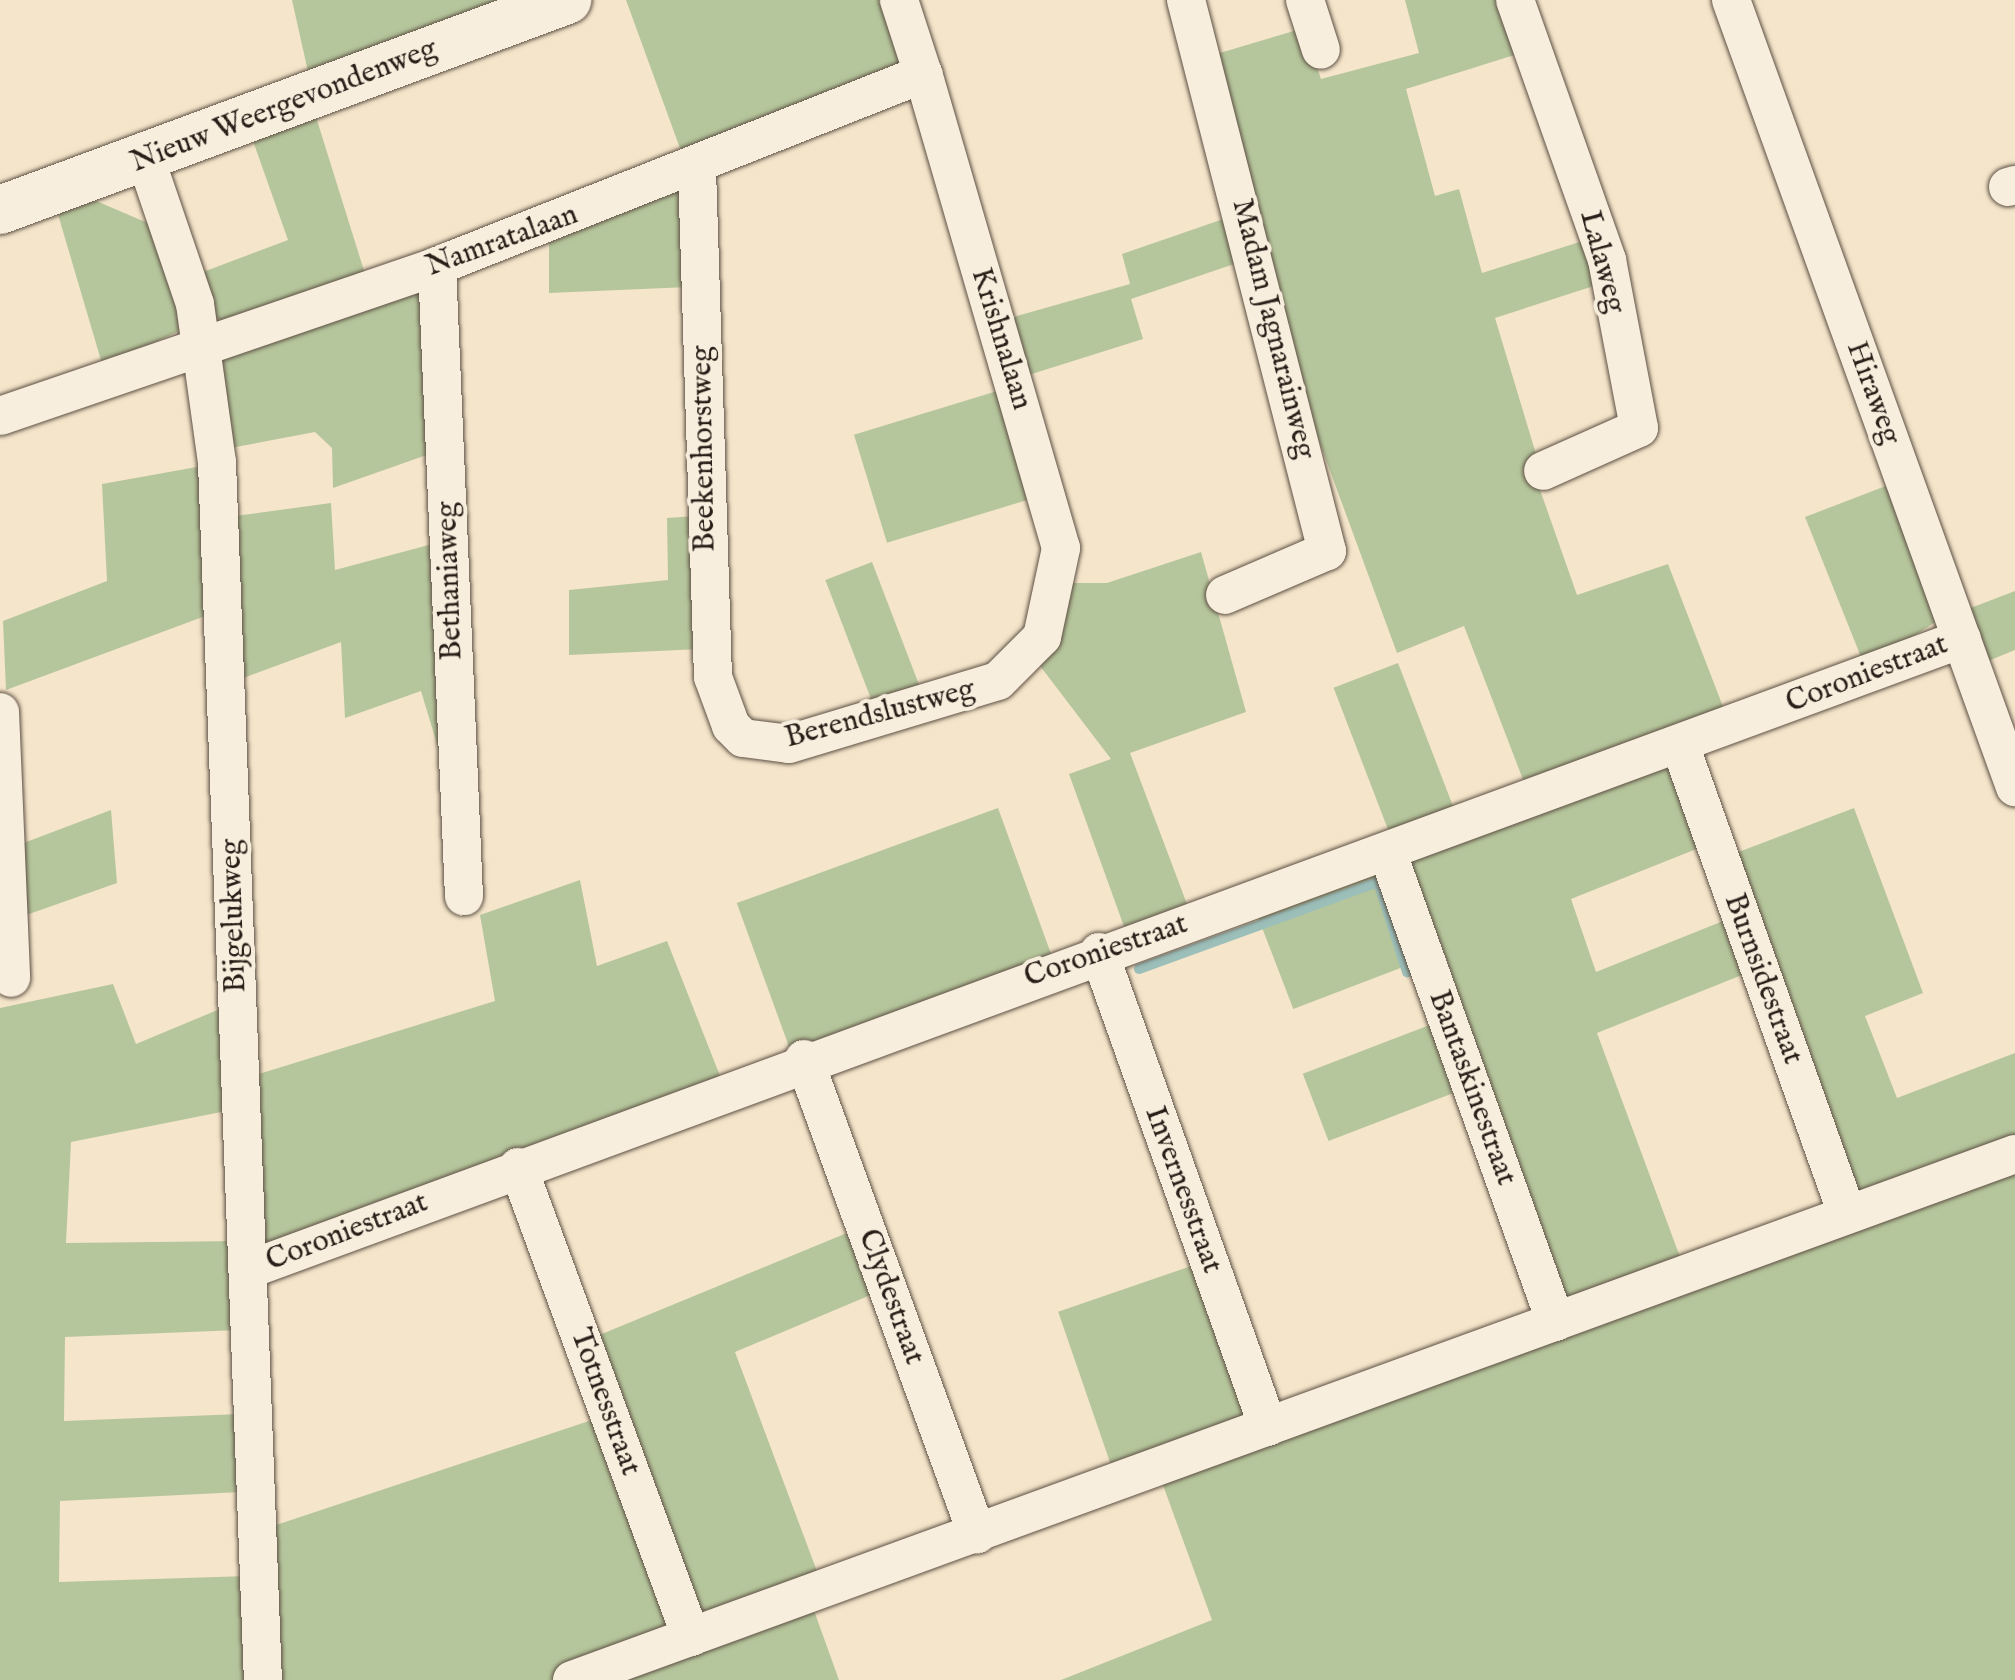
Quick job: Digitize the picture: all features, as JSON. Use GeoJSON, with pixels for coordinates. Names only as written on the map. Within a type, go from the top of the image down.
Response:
{"type":"FeatureCollection","features":[{"type":"Feature","properties":{"kind":"street","name":"Nieuw Weergevondenweg"},"geometry":{"type":"LineString","coordinates":[[0,210],[146,160],[567,0]]}},
{"type":"Feature","properties":{"kind":"street"},"geometry":{"type":"LineString","coordinates":[[900,0],[923,74]]}},
{"type":"Feature","properties":{"kind":"street","name":"Madam Jagnarainweg"},"geometry":{"type":"LineString","coordinates":[[1186,0],[1327,550],[1225,595]]}},
{"type":"Feature","properties":{"kind":"street"},"geometry":{"type":"LineString","coordinates":[[1305,0],[1321,50]]}},
{"type":"Feature","properties":{"kind":"street","name":"Lalaweg"},"geometry":{"type":"LineString","coordinates":[[1515,0],[1607,260],[1639,428],[1543,471]]}},
{"type":"Feature","properties":{"kind":"street","name":"Hiraweg"},"geometry":{"type":"LineString","coordinates":[[1731,0],[2015,787]]}},
{"type":"Feature","properties":{"kind":"street","name":"Namratalaan"},"geometry":{"type":"LineString","coordinates":[[0,416],[202,342],[437,266],[697,168],[923,74]]}},
{"type":"Feature","properties":{"kind":"street","name":"Krishnalaan"},"geometry":{"type":"LineString","coordinates":[[923,74],[1056,522],[1056,606]]}},
{"type":"Feature","properties":{"kind":"street","name":"Bijgelukweg"},"geometry":{"type":"LineString","coordinates":[[146,160],[202,342],[217,463],[252,1268],[263,1680]]}},
{"type":"Feature","properties":{"kind":"street","name":"Beekenhorstweg"},"geometry":{"type":"LineString","coordinates":[[697,168],[712,677],[731,726]]}},
{"type":"Feature","properties":{"kind":"street","name":"Bethaniaweg"},"geometry":{"type":"LineString","coordinates":[[437,266],[464,896]]}},
{"type":"Feature","properties":{"kind":"street","name":"Berendslustweg"},"geometry":{"type":"LineString","coordinates":[[731,726],[743,738],[789,744],[998,681],[1042,637],[1056,606]]}},
{"type":"Feature","properties":{"kind":"street","name":"Coroniestraat"},"geometry":{"type":"LineString","coordinates":[[252,1268],[804,1059],[1099,952],[1388,854],[1962,639]]}},
{"type":"Feature","properties":{"kind":"street"},"geometry":{"type":"LineString","coordinates":[[0,712],[10,978]]}},
{"type":"Feature","properties":{"kind":"street","name":"Burnsidestraat"},"geometry":{"type":"LineString","coordinates":[[1680,745],[1847,1214]]}},
{"type":"Feature","properties":{"kind":"street","name":"Bantaskinestraat"},"geometry":{"type":"LineString","coordinates":[[1388,854],[1556,1322]]}},
{"type":"Feature","properties":{"kind":"street","name":"Invernesstraat"},"geometry":{"type":"LineString","coordinates":[[1099,952],[1268,1427]]}},
{"type":"Feature","properties":{"kind":"street","name":"Clydestraat"},"geometry":{"type":"LineString","coordinates":[[804,1059],[978,1534]]}},
{"type":"Feature","properties":{"kind":"street"},"geometry":{"type":"LineString","coordinates":[[572,1680],[2015,1154]]}},
{"type":"Feature","properties":{"kind":"street","name":"Totnesstraat"},"geometry":{"type":"LineString","coordinates":[[518,1166],[691,1638]]}},
{"type":"Feature","properties":{"kind":"green space"},"geometry":{"type":"Polygon","coordinates":[[[292,0],[513,0],[309,76],[292,0]]]}},
{"type":"Feature","properties":{"kind":"green space"},"geometry":{"type":"Polygon","coordinates":[[[626,0],[890,0],[899,60],[896,70],[685,162],[626,0]]]}},
{"type":"Feature","properties":{"kind":"green space"},"geometry":{"type":"Polygon","coordinates":[[[1405,0],[1507,0],[1524,52],[1406,89],[1435,196],[1459,189],[1482,273],[1589,239],[1603,283],[1495,318],[1536,454],[1532,467],[1577,595],[1668,564],[1727,717],[1527,790],[1464,626],[1397,653],[1300,389],[1213,55],[1304,28],[1321,79],[1419,53],[1405,0]]]}},
{"type":"Feature","properties":{"kind":"green space"},"geometry":{"type":"Polygon","coordinates":[[[316,117],[366,277],[224,321],[213,316],[195,275],[288,240],[253,141],[316,117]]]}},
{"type":"Feature","properties":{"kind":"green space"},"geometry":{"type":"Polygon","coordinates":[[[667,187],[683,192],[689,287],[549,293],[549,233],[667,187]]]}},
{"type":"Feature","properties":{"kind":"green space"},"geometry":{"type":"Polygon","coordinates":[[[94,200],[157,227],[187,327],[103,367],[57,211],[94,200]]]}},
{"type":"Feature","properties":{"kind":"green space"},"geometry":{"type":"Polygon","coordinates":[[[1235,215],[1246,260],[1131,299],[1143,339],[1019,378],[1003,320],[1130,284],[1122,254],[1235,215]]]}},
{"type":"Feature","properties":{"kind":"green space"},"geometry":{"type":"Polygon","coordinates":[[[423,285],[438,451],[333,488],[332,448],[315,432],[225,449],[216,363],[222,345],[423,285]]]}},
{"type":"Feature","properties":{"kind":"green space"},"geometry":{"type":"Polygon","coordinates":[[[1007,388],[1040,496],[887,543],[854,435],[1007,388]]]}},
{"type":"Feature","properties":{"kind":"green space"},"geometry":{"type":"Polygon","coordinates":[[[208,465],[216,612],[6,690],[3,621],[107,581],[102,484],[208,465]]]}},
{"type":"Feature","properties":{"kind":"green space"},"geometry":{"type":"Polygon","coordinates":[[[1891,484],[1937,621],[1865,667],[1805,517],[1891,484]]]}},
{"type":"Feature","properties":{"kind":"green space"},"geometry":{"type":"Polygon","coordinates":[[[331,503],[335,570],[440,542],[443,764],[421,691],[345,718],[341,642],[235,681],[228,517],[331,503]]]}},
{"type":"Feature","properties":{"kind":"green space"},"geometry":{"type":"Polygon","coordinates":[[[696,516],[701,649],[569,655],[569,590],[668,580],[667,518],[696,516]]]}},
{"type":"Feature","properties":{"kind":"green space"},"geometry":{"type":"Polygon","coordinates":[[[1201,552],[1246,712],[1130,753],[1190,912],[1127,935],[1069,774],[1111,759],[1034,658],[1069,583],[1107,583],[1201,552]]]}},
{"type":"Feature","properties":{"kind":"green space"},"geometry":{"type":"Polygon","coordinates":[[[872,562],[923,694],[876,712],[825,580],[872,562]]]}},
{"type":"Feature","properties":{"kind":"green space"},"geometry":{"type":"Polygon","coordinates":[[[2015,591],[2015,650],[1988,661],[1968,609],[2015,591]]]}},
{"type":"Feature","properties":{"kind":"green space"},"geometry":{"type":"Polygon","coordinates":[[[1398,663],[1457,816],[1392,841],[1334,688],[1398,663]]]}},
{"type":"Feature","properties":{"kind":"green space"},"geometry":{"type":"Polygon","coordinates":[[[1653,766],[1674,767],[1709,844],[1571,899],[1596,972],[1733,917],[1752,971],[1597,1033],[1683,1265],[1570,1306],[1406,878],[1412,858],[1653,766]]]}},
{"type":"Feature","properties":{"kind":"green space"},"geometry":{"type":"Polygon","coordinates":[[[998,808],[1054,961],[793,1056],[737,903],[998,808]]]}},
{"type":"Feature","properties":{"kind":"green space"},"geometry":{"type":"Polygon","coordinates":[[[1854,808],[1923,993],[1865,1016],[1897,1098],[2015,1053],[2015,1146],[1856,1194],[1728,856],[1854,808]]]}},
{"type":"Feature","properties":{"kind":"green space"},"geometry":{"type":"Polygon","coordinates":[[[111,810],[117,883],[15,919],[13,847],[111,810]]]}},
{"type":"Feature","properties":{"kind":"green space"},"geometry":{"type":"Polygon","coordinates":[[[1382,869],[1417,961],[1293,1009],[1258,917],[1382,869]]]}},
{"type":"Feature","properties":{"kind":"green space"},"geometry":{"type":"Polygon","coordinates":[[[580,880],[597,966],[667,941],[722,1081],[278,1251],[262,1243],[249,1077],[495,1001],[480,915],[580,880]]]}},
{"type":"Feature","properties":{"kind":"green space"},"geometry":{"type":"Polygon","coordinates":[[[113,984],[136,1044],[227,1006],[231,1110],[71,1142],[66,1243],[241,1241],[239,1330],[65,1337],[64,1421],[240,1414],[241,1492],[60,1501],[59,1582],[248,1576],[247,1680],[0,1680],[0,1008],[113,984]]]}},
{"type":"Feature","properties":{"kind":"green space"},"geometry":{"type":"Polygon","coordinates":[[[1440,1021],[1466,1088],[1329,1141],[1303,1074],[1440,1021]]]}},
{"type":"Feature","properties":{"kind":"green space"},"geometry":{"type":"Polygon","coordinates":[[[2015,1161],[2015,1680],[1061,1680],[1212,1620],[1159,1474],[2015,1161]]]}},
{"type":"Feature","properties":{"kind":"green space"},"geometry":{"type":"Polygon","coordinates":[[[859,1228],[880,1291],[735,1352],[821,1582],[697,1616],[592,1338],[859,1228]]]}},
{"type":"Feature","properties":{"kind":"green space"},"geometry":{"type":"Polygon","coordinates":[[[1200,1263],[1252,1414],[1110,1463],[1058,1312],[1200,1263]]]}},
{"type":"Feature","properties":{"kind":"green space"},"geometry":{"type":"Polygon","coordinates":[[[604,1416],[678,1615],[664,1641],[551,1680],[270,1680],[267,1528],[604,1416]]]}},
{"type":"Feature","properties":{"kind":"green space"},"geometry":{"type":"Polygon","coordinates":[[[812,1605],[839,1680],[614,1680],[812,1605]]]}},
{"type":"Feature","properties":{"kind":"waterway"},"geometry":{"type":"LineString","coordinates":[[1139,969],[1378,882],[1407,972]]}}]}
